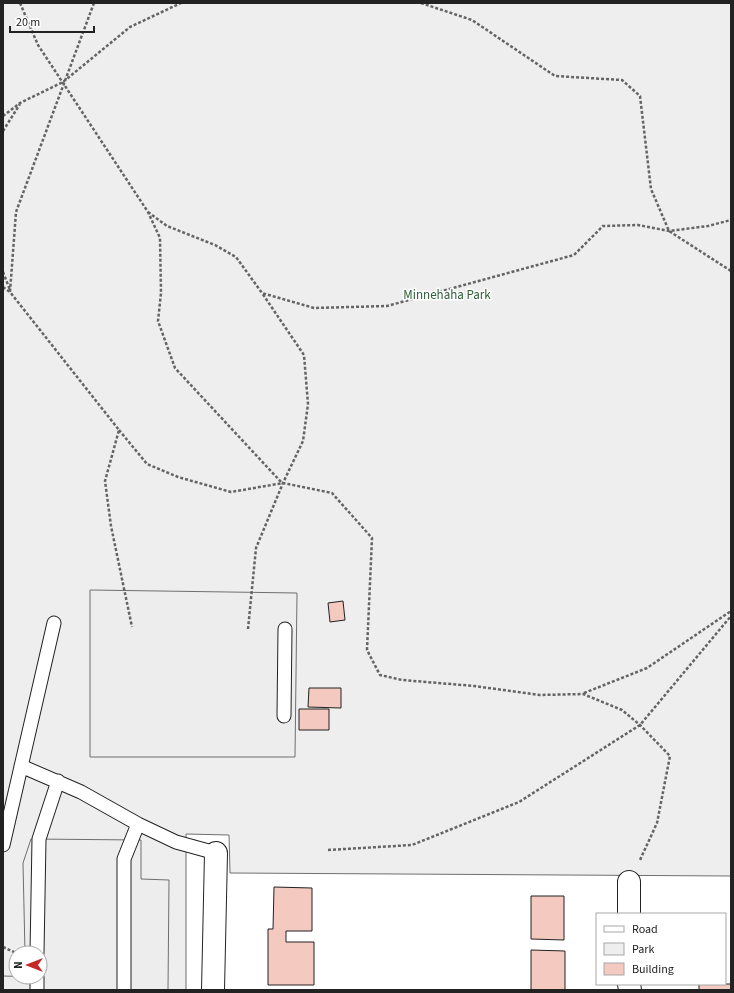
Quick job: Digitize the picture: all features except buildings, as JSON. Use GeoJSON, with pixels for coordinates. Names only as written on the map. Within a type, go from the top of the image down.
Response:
{"type":"FeatureCollection","features":[{"type":"Feature","properties":{"kind":"street"},"geometry":{"type":"LineString","coordinates":[[212,990],[216,853]]}},
{"type":"Feature","properties":{"kind":"street"},"geometry":{"type":"LineString","coordinates":[[629,882],[629,913]]}},
{"type":"Feature","properties":{"kind":"lane"},"geometry":{"type":"LineString","coordinates":[[3,845],[54,624]]}},
{"type":"Feature","properties":{"kind":"lane"},"geometry":{"type":"LineString","coordinates":[[284,716],[285,629]]}},
{"type":"Feature","properties":{"kind":"lane"},"geometry":{"type":"LineString","coordinates":[[21,766],[81,792],[138,824],[176,842],[216,853]]}},
{"type":"Feature","properties":{"kind":"lane"},"geometry":{"type":"LineString","coordinates":[[37,945],[39,839],[58,781]]}},
{"type":"Feature","properties":{"kind":"lane"},"geometry":{"type":"LineString","coordinates":[[124,990],[124,859],[138,824]]}},
{"type":"Feature","properties":{"kind":"path"},"geometry":{"type":"LineString","coordinates":[[20,3],[38,45],[148,212],[160,238],[161,293],[158,321],[175,368],[283,483]]}},
{"type":"Feature","properties":{"kind":"path"},"geometry":{"type":"LineString","coordinates":[[10,292],[16,212],[63,82],[94,3]]}},
{"type":"Feature","properties":{"kind":"path"},"geometry":{"type":"LineString","coordinates":[[3,116],[20,104],[63,82],[130,27],[181,3]]}},
{"type":"Feature","properties":{"kind":"path"},"geometry":{"type":"LineString","coordinates":[[421,3],[472,20],[554,76],[622,80],[627,84],[640,96],[651,189],[669,231],[731,271]]}},
{"type":"Feature","properties":{"kind":"path"},"geometry":{"type":"LineString","coordinates":[[3,131],[20,104]]}},
{"type":"Feature","properties":{"kind":"path"},"geometry":{"type":"LineString","coordinates":[[148,212],[167,226],[215,245],[236,257],[304,355],[308,404],[303,441],[283,483],[256,548],[248,629]]}},
{"type":"Feature","properties":{"kind":"path"},"geometry":{"type":"LineString","coordinates":[[262,293],[314,308],[387,306],[574,256],[603,226],[638,225],[669,231],[708,226],[731,220]]}},
{"type":"Feature","properties":{"kind":"path"},"geometry":{"type":"LineString","coordinates":[[3,272],[10,292]]}},
{"type":"Feature","properties":{"kind":"path"},"geometry":{"type":"LineString","coordinates":[[3,287],[10,292],[147,464],[178,477],[231,492],[283,483],[332,493],[372,538],[367,650],[380,675],[402,680],[474,686],[540,695],[583,694],[646,668],[731,611]]}},
{"type":"Feature","properties":{"kind":"path"},"geometry":{"type":"LineString","coordinates":[[119,430],[105,481],[111,526],[132,627]]}},
{"type":"Feature","properties":{"kind":"path"},"geometry":{"type":"LineString","coordinates":[[328,850],[412,845],[519,802],[640,725],[731,616]]}},
{"type":"Feature","properties":{"kind":"path"},"geometry":{"type":"LineString","coordinates":[[583,694],[622,710],[640,725],[670,756],[657,823],[629,882]]}},
{"type":"Feature","properties":{"kind":"green space","name":"Minnehaha Park"},"geometry":{"type":"Polygon","coordinates":[[[3,3],[731,3],[731,876],[230,873],[229,835],[186,834],[186,990],[3,990],[3,3]]]}},
{"type":"Feature","properties":{"kind":"shaded area"},"geometry":{"type":"Polygon","coordinates":[[[90,590],[297,593],[295,757],[90,757],[90,590]]]}},
{"type":"Feature","properties":{"kind":"shaded area"},"geometry":{"type":"Polygon","coordinates":[[[31,839],[141,840],[141,879],[169,880],[168,990],[3,990],[3,976],[8,976],[8,985],[48,985],[48,945],[25,945],[23,863],[31,839]]]}}]}
